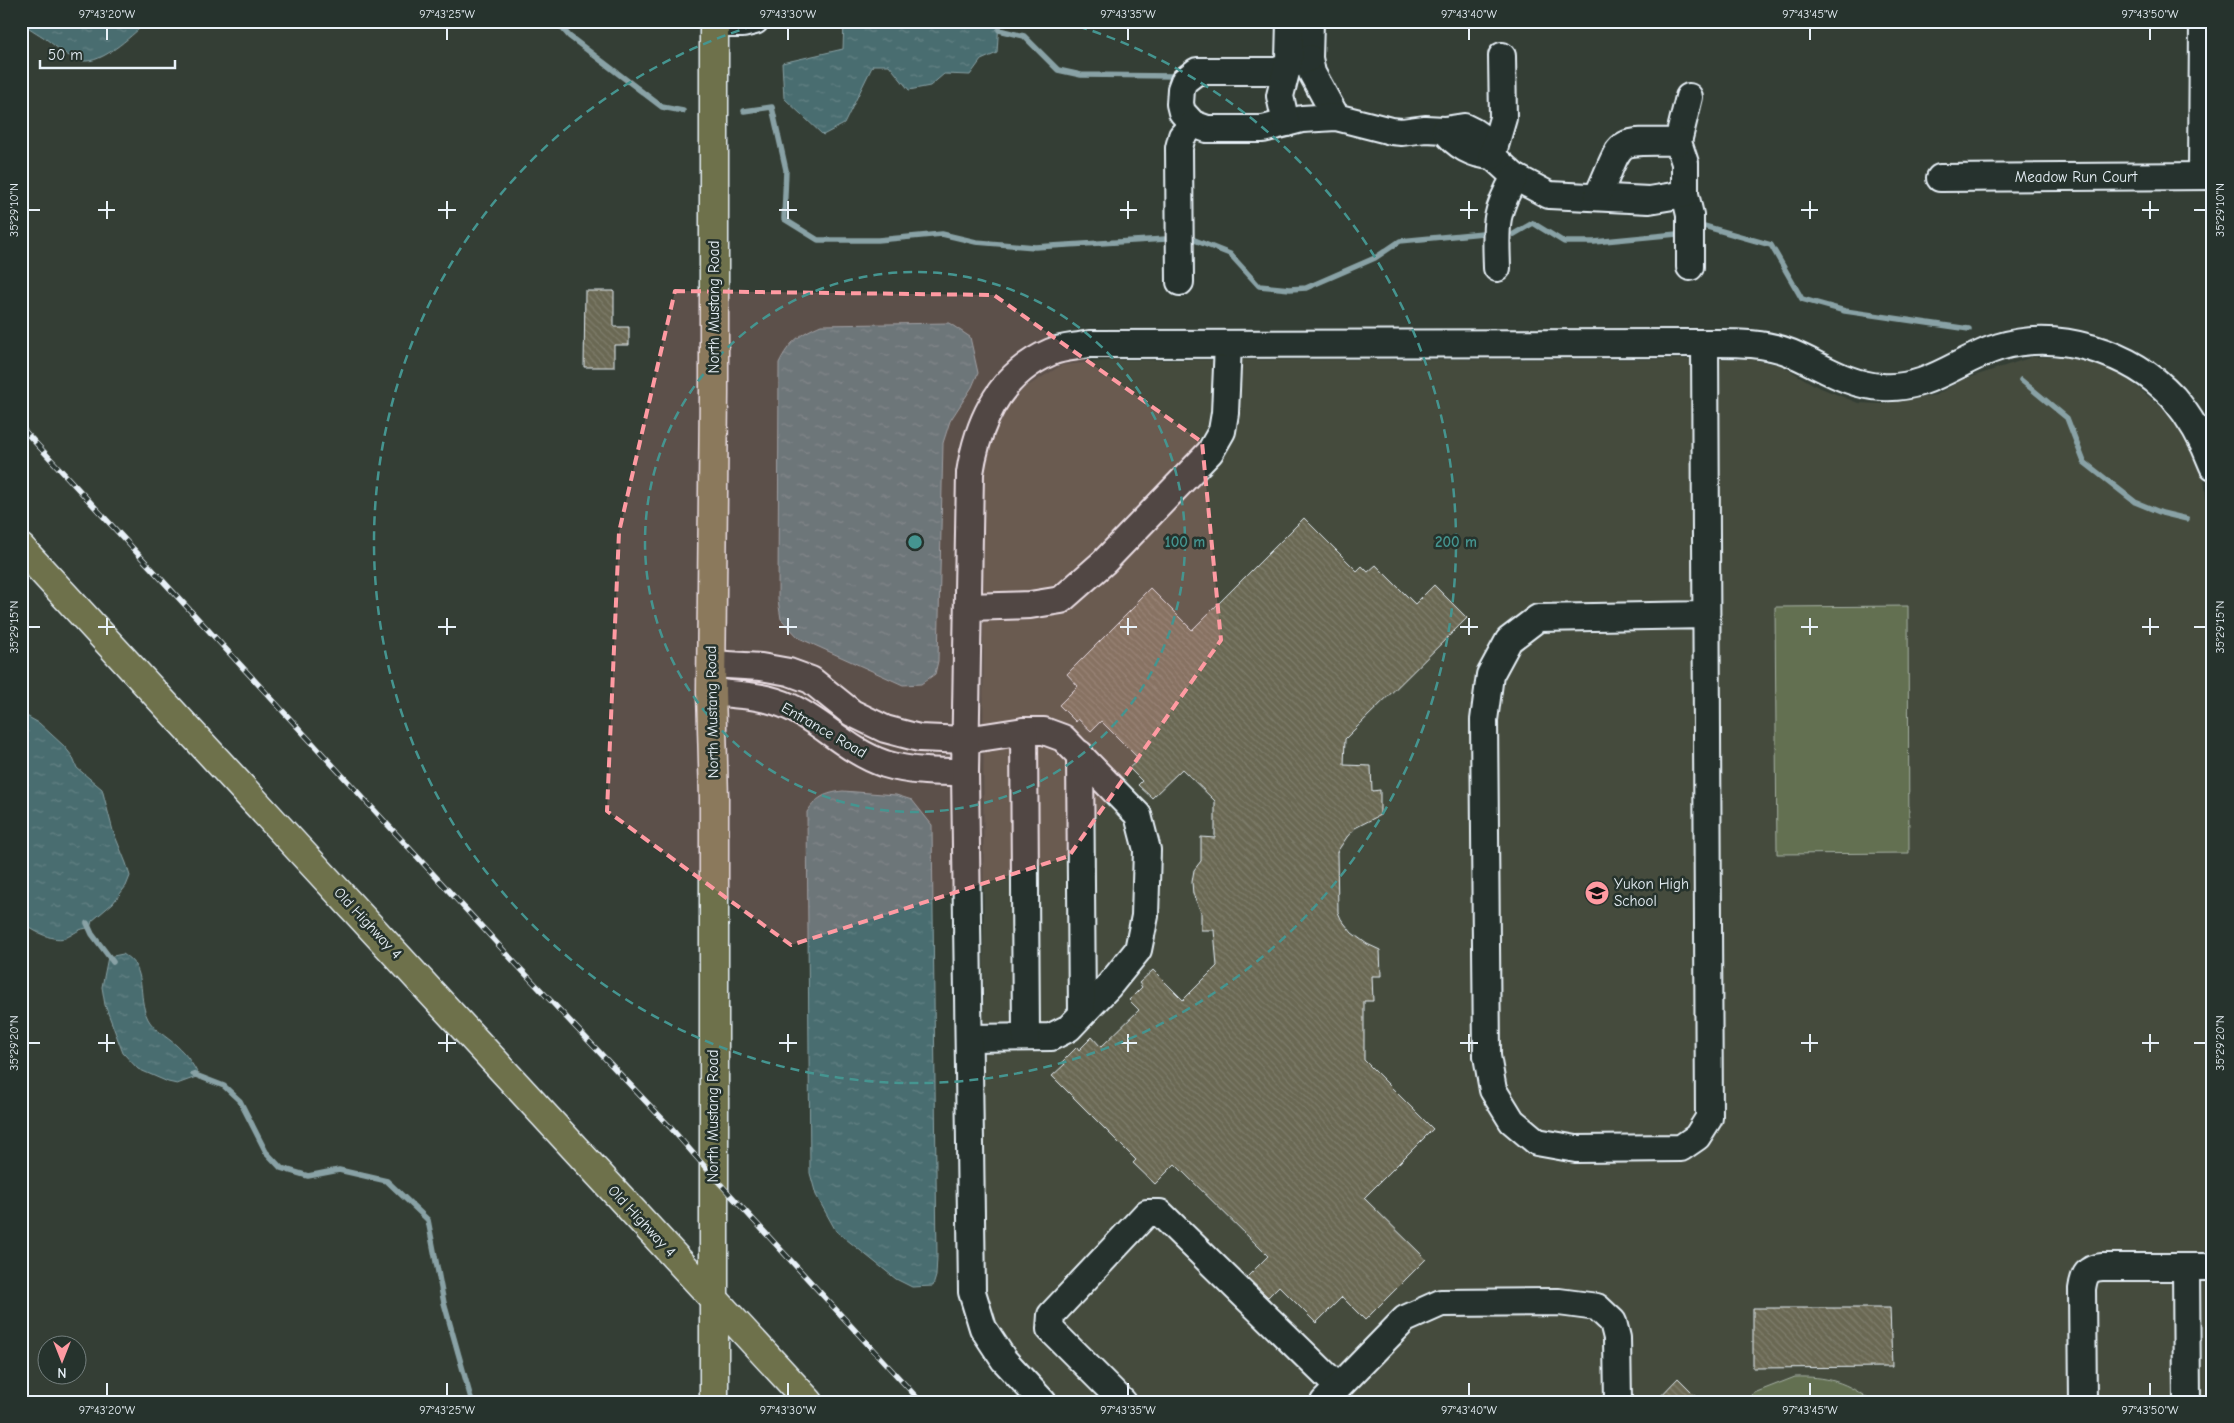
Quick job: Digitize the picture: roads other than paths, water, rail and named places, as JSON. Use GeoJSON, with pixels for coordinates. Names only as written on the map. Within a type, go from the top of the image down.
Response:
{"type":"FeatureCollection","features":[{"type":"Feature","properties":{"kind":"main road","name":"North Mustang Road"},"geometry":{"type":"LineString","coordinates":[[714,23],[714,393],[710,692],[714,798],[714,1402]]}},
{"type":"Feature","properties":{"kind":"main road","name":"Old Highway 4"},"geometry":{"type":"LineString","coordinates":[[21,548],[809,1402]]}},
{"type":"Feature","properties":{"kind":"street"},"geometry":{"type":"LineString","coordinates":[[714,23],[743,24],[755,21]]}},
{"type":"Feature","properties":{"kind":"street"},"geometry":{"type":"LineString","coordinates":[[1290,21],[1290,49],[1298,63],[1312,73],[1336,118]]}},
{"type":"Feature","properties":{"kind":"street"},"geometry":{"type":"LineString","coordinates":[[1286,123],[1280,96],[1298,63],[1310,21]]}},
{"type":"Feature","properties":{"kind":"street"},"geometry":{"type":"LineString","coordinates":[[2203,21],[2207,176]]}},
{"type":"Feature","properties":{"kind":"street"},"geometry":{"type":"LineString","coordinates":[[1492,156],[1503,118],[1502,56]]}},
{"type":"Feature","properties":{"kind":"street"},"geometry":{"type":"LineString","coordinates":[[1298,63],[1270,71],[1197,71],[1184,81],[1180,95],[1182,112],[1193,124],[1207,129],[1254,129],[1302,119],[1336,118],[1402,132],[1424,128],[1445,130],[1464,127],[1487,141],[1492,156],[1514,178],[1549,195],[1575,198],[1597,197],[1649,200],[1685,194]]}},
{"type":"Feature","properties":{"kind":"street"},"geometry":{"type":"LineString","coordinates":[[1689,97],[1678,142],[1685,163],[1685,194],[1690,215],[1690,267]]}},
{"type":"Feature","properties":{"kind":"street"},"geometry":{"type":"LineString","coordinates":[[1180,282],[1178,148],[1182,136],[1193,124]]}},
{"type":"Feature","properties":{"kind":"street"},"geometry":{"type":"LineString","coordinates":[[1597,197],[1614,155],[1621,146],[1635,141],[1678,142]]}},
{"type":"Feature","properties":{"kind":"street","name":"Meadow Run Court"},"geometry":{"type":"LineString","coordinates":[[1940,178],[2207,176]]}},
{"type":"Feature","properties":{"kind":"street"},"geometry":{"type":"LineString","coordinates":[[1497,268],[1496,221],[1502,199],[1514,178]]}},
{"type":"Feature","properties":{"kind":"street"},"geometry":{"type":"LineString","coordinates":[[1043,1402],[1004,1360],[983,1328],[972,1292],[965,772],[970,473],[974,445],[984,418],[999,394],[1018,371],[1052,351],[1088,344],[1705,343],[1752,344],[1771,347],[1792,354],[1836,377],[1868,386],[1897,388],[1917,384],[1998,348],[2020,342],[2059,342],[2098,350],[2139,370],[2173,398],[2198,435],[2213,466]]}},
{"type":"Feature","properties":{"kind":"street"},"geometry":{"type":"LineString","coordinates":[[1705,343],[1709,1118],[1697,1137],[1681,1148],[1576,1149],[1537,1142],[1512,1120],[1493,1090],[1486,1056],[1484,720],[1490,675],[1509,640],[1538,618],[1706,615]]}},
{"type":"Feature","properties":{"kind":"street"},"geometry":{"type":"LineString","coordinates":[[968,607],[1030,605],[1061,600],[1104,562],[1210,452],[1222,430],[1225,414],[1228,344]]}},
{"type":"Feature","properties":{"kind":"street","name":"Entrance Road"},"geometry":{"type":"LineString","coordinates":[[711,664],[761,667],[789,672],[811,680],[852,713],[885,729],[918,738],[966,740],[1024,731],[1044,731],[1064,738],[1138,815],[1147,850],[1145,916],[1138,950],[1069,1028],[1051,1037],[969,1038]]}},
{"type":"Feature","properties":{"kind":"street","name":"Entrance Road"},"geometry":{"type":"LineString","coordinates":[[710,692],[761,696],[790,707],[848,747],[885,764],[920,771],[965,772]]}},
{"type":"Feature","properties":{"kind":"street"},"geometry":{"type":"LineString","coordinates":[[1024,731],[1026,1037]]}},
{"type":"Feature","properties":{"kind":"street"},"geometry":{"type":"LineString","coordinates":[[1080,754],[1082,1014]]}},
{"type":"Feature","properties":{"kind":"street"},"geometry":{"type":"LineString","coordinates":[[1123,1402],[1050,1329],[1051,1315],[1147,1213],[1160,1213],[1331,1395],[1405,1319],[1441,1303],[1559,1302],[1597,1307],[1613,1322],[1617,1338],[1618,1402]]}},
{"type":"Feature","properties":{"kind":"street"},"geometry":{"type":"LineString","coordinates":[[2083,1402],[2082,1289],[2087,1272],[2091,1269],[2102,1267],[2213,1267]]}},
{"type":"Feature","properties":{"kind":"street"},"geometry":{"type":"LineString","coordinates":[[2186,1267],[2186,1402]]}},
{"type":"Feature","properties":{"kind":"water"},"geometry":{"type":"Polygon","coordinates":[[[21,21],[148,21],[103,56],[95,60],[81,61],[65,53],[21,21]]]}},
{"type":"Feature","properties":{"kind":"water"},"geometry":{"type":"Polygon","coordinates":[[[844,21],[999,21],[997,53],[981,60],[970,75],[944,74],[930,86],[909,90],[889,65],[873,65],[844,124],[823,135],[784,98],[782,63],[843,49],[844,21]]]}},
{"type":"Feature","properties":{"kind":"water"},"geometry":{"type":"Polygon","coordinates":[[[949,323],[970,337],[978,373],[972,387],[950,421],[943,443],[938,661],[935,674],[921,684],[903,685],[799,638],[781,619],[778,600],[779,363],[791,344],[807,332],[821,325],[949,323]]]}},
{"type":"Feature","properties":{"kind":"water"},"geometry":{"type":"Polygon","coordinates":[[[21,713],[39,723],[64,746],[72,756],[77,768],[102,789],[113,831],[130,876],[126,886],[113,903],[92,921],[90,928],[79,930],[60,939],[35,931],[21,921],[21,713]]]}},
{"type":"Feature","properties":{"kind":"water"},"geometry":{"type":"Polygon","coordinates":[[[843,791],[896,795],[912,800],[932,825],[937,1257],[936,1276],[933,1286],[912,1287],[896,1279],[836,1231],[816,1195],[810,1173],[807,812],[822,797],[843,791]]]}},
{"type":"Feature","properties":{"kind":"water"},"geometry":{"type":"Polygon","coordinates":[[[123,954],[136,967],[148,1019],[157,1030],[183,1052],[199,1076],[177,1084],[168,1082],[138,1069],[123,1053],[105,1005],[102,987],[108,957],[123,954]]]}},
{"type":"Feature","properties":{"kind":"waterway"},"geometry":{"type":"LineString","coordinates":[[556,21],[569,36],[662,107],[683,111]]}},
{"type":"Feature","properties":{"kind":"waterway"},"geometry":{"type":"LineString","coordinates":[[999,30],[1024,36],[1058,70],[1081,75],[1174,76]]}},
{"type":"Feature","properties":{"kind":"waterway"},"geometry":{"type":"LineString","coordinates":[[744,111],[772,107],[786,170],[784,219],[818,240],[878,240],[942,234],[976,242],[1035,247],[1166,239]]}},
{"type":"Feature","properties":{"kind":"waterway"},"geometry":{"type":"LineString","coordinates":[[1514,234],[1533,223],[1564,242],[1594,242],[1677,234]]}},
{"type":"Feature","properties":{"kind":"waterway"},"geometry":{"type":"LineString","coordinates":[[1704,226],[1771,245],[1802,299],[1845,311],[1969,329]]}},
{"type":"Feature","properties":{"kind":"waterway"},"geometry":{"type":"LineString","coordinates":[[1192,239],[1230,254],[1259,286],[1290,289],[1306,288],[1375,258],[1400,241],[1483,233]]}},
{"type":"Feature","properties":{"kind":"waterway"},"geometry":{"type":"LineString","coordinates":[[2021,380],[2067,418],[2084,462],[2135,502],[2162,513],[2187,519]]}},
{"type":"Feature","properties":{"kind":"waterway"},"geometry":{"type":"LineString","coordinates":[[87,923],[92,934],[113,962]]}},
{"type":"Feature","properties":{"kind":"waterway"},"geometry":{"type":"LineString","coordinates":[[193,1074],[224,1086],[240,1101],[266,1152],[281,1168],[308,1176],[339,1170],[387,1181],[428,1220],[444,1303],[472,1402]]}},
{"type":"Feature","properties":{"kind":"railway"},"geometry":{"type":"LineString","coordinates":[[21,427],[517,965],[670,1127],[921,1402]]}},
{"type":"Feature","properties":{"kind":"place","name":"Yukon High School"},"geometry":{"type":"Point","coordinates":[1597,893]}}]}
